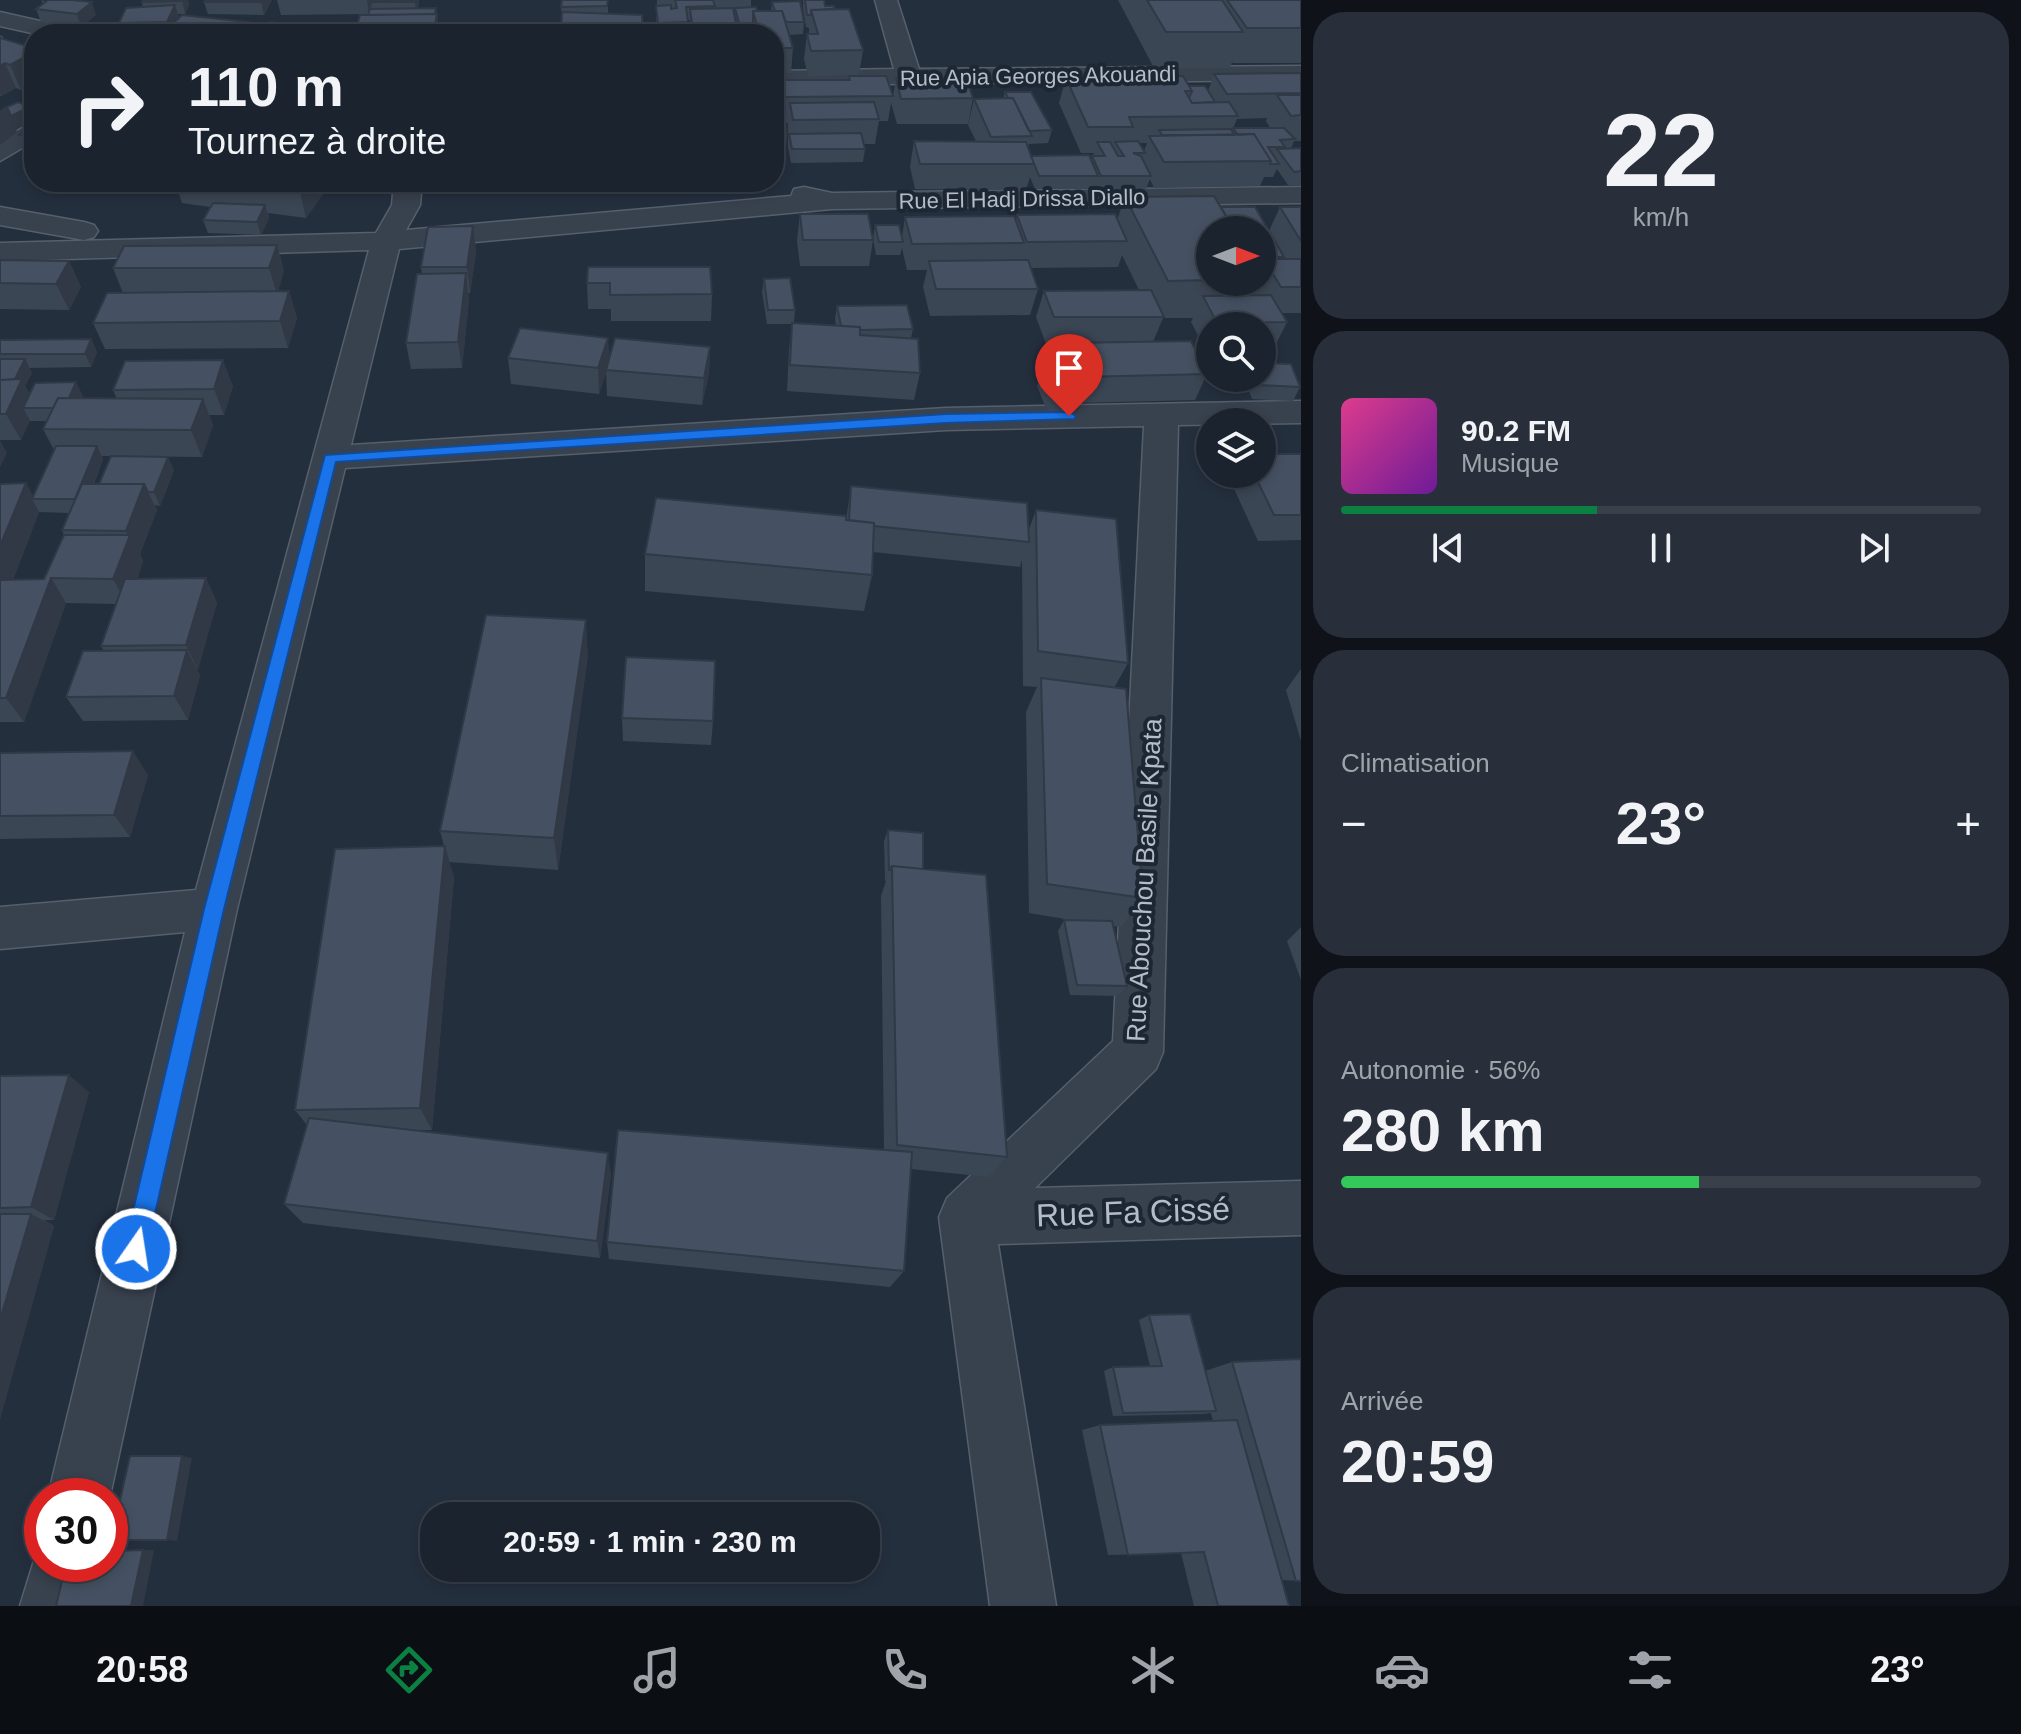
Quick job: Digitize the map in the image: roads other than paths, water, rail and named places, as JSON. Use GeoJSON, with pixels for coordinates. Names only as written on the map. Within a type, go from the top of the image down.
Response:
{"type":"FeatureCollection","features":[{"type":"Feature","properties":{"kind":"street"},"geometry":{"type":"LineString","coordinates":[[886,0],[909,78]]}},
{"type":"Feature","properties":{"kind":"street"},"geometry":{"type":"LineString","coordinates":[[0,19],[24,24]]}},
{"type":"Feature","properties":{"kind":"street","name":"Rue Apia Georges Akouandi"},"geometry":{"type":"LineString","coordinates":[[784,78],[1301,73]]}},
{"type":"Feature","properties":{"kind":"street"},"geometry":{"type":"LineString","coordinates":[[0,153],[24,136]]}},
{"type":"Feature","properties":{"kind":"street","name":"Rue El Hadj Drissa Diallo"},"geometry":{"type":"LineString","coordinates":[[784,191],[832,201],[1301,195]]}},
{"type":"Feature","properties":{"kind":"street"},"geometry":{"type":"LineString","coordinates":[[83,1478],[214,909],[386,241],[406,205],[407,192]]}},
{"type":"Feature","properties":{"kind":"street"},"geometry":{"type":"LineString","coordinates":[[0,252],[386,241],[832,201]]}},
{"type":"Feature","properties":{"kind":"street"},"geometry":{"type":"LineString","coordinates":[[0,216],[96,233],[129,249]]}},
{"type":"Feature","properties":{"kind":"street"},"geometry":{"type":"LineString","coordinates":[[330,458],[946,419],[1301,412]]}},
{"type":"Feature","properties":{"kind":"street","name":"Rue Abouchou Basile Kpata"},"geometry":{"type":"LineString","coordinates":[[966,1217],[1138,1052],[1161,415]]}},
{"type":"Feature","properties":{"kind":"street"},"geometry":{"type":"LineString","coordinates":[[0,928],[214,909]]}},
{"type":"Feature","properties":{"kind":"street","name":"Rue Fa Cissé"},"geometry":{"type":"LineString","coordinates":[[966,1217],[1301,1208]]}},
{"type":"Feature","properties":{"kind":"street"},"geometry":{"type":"LineString","coordinates":[[966,1217],[1023,1606]]}},
{"type":"Feature","properties":{"kind":"street"},"geometry":{"type":"LineString","coordinates":[[53,1606],[59,1582]]}}]}
